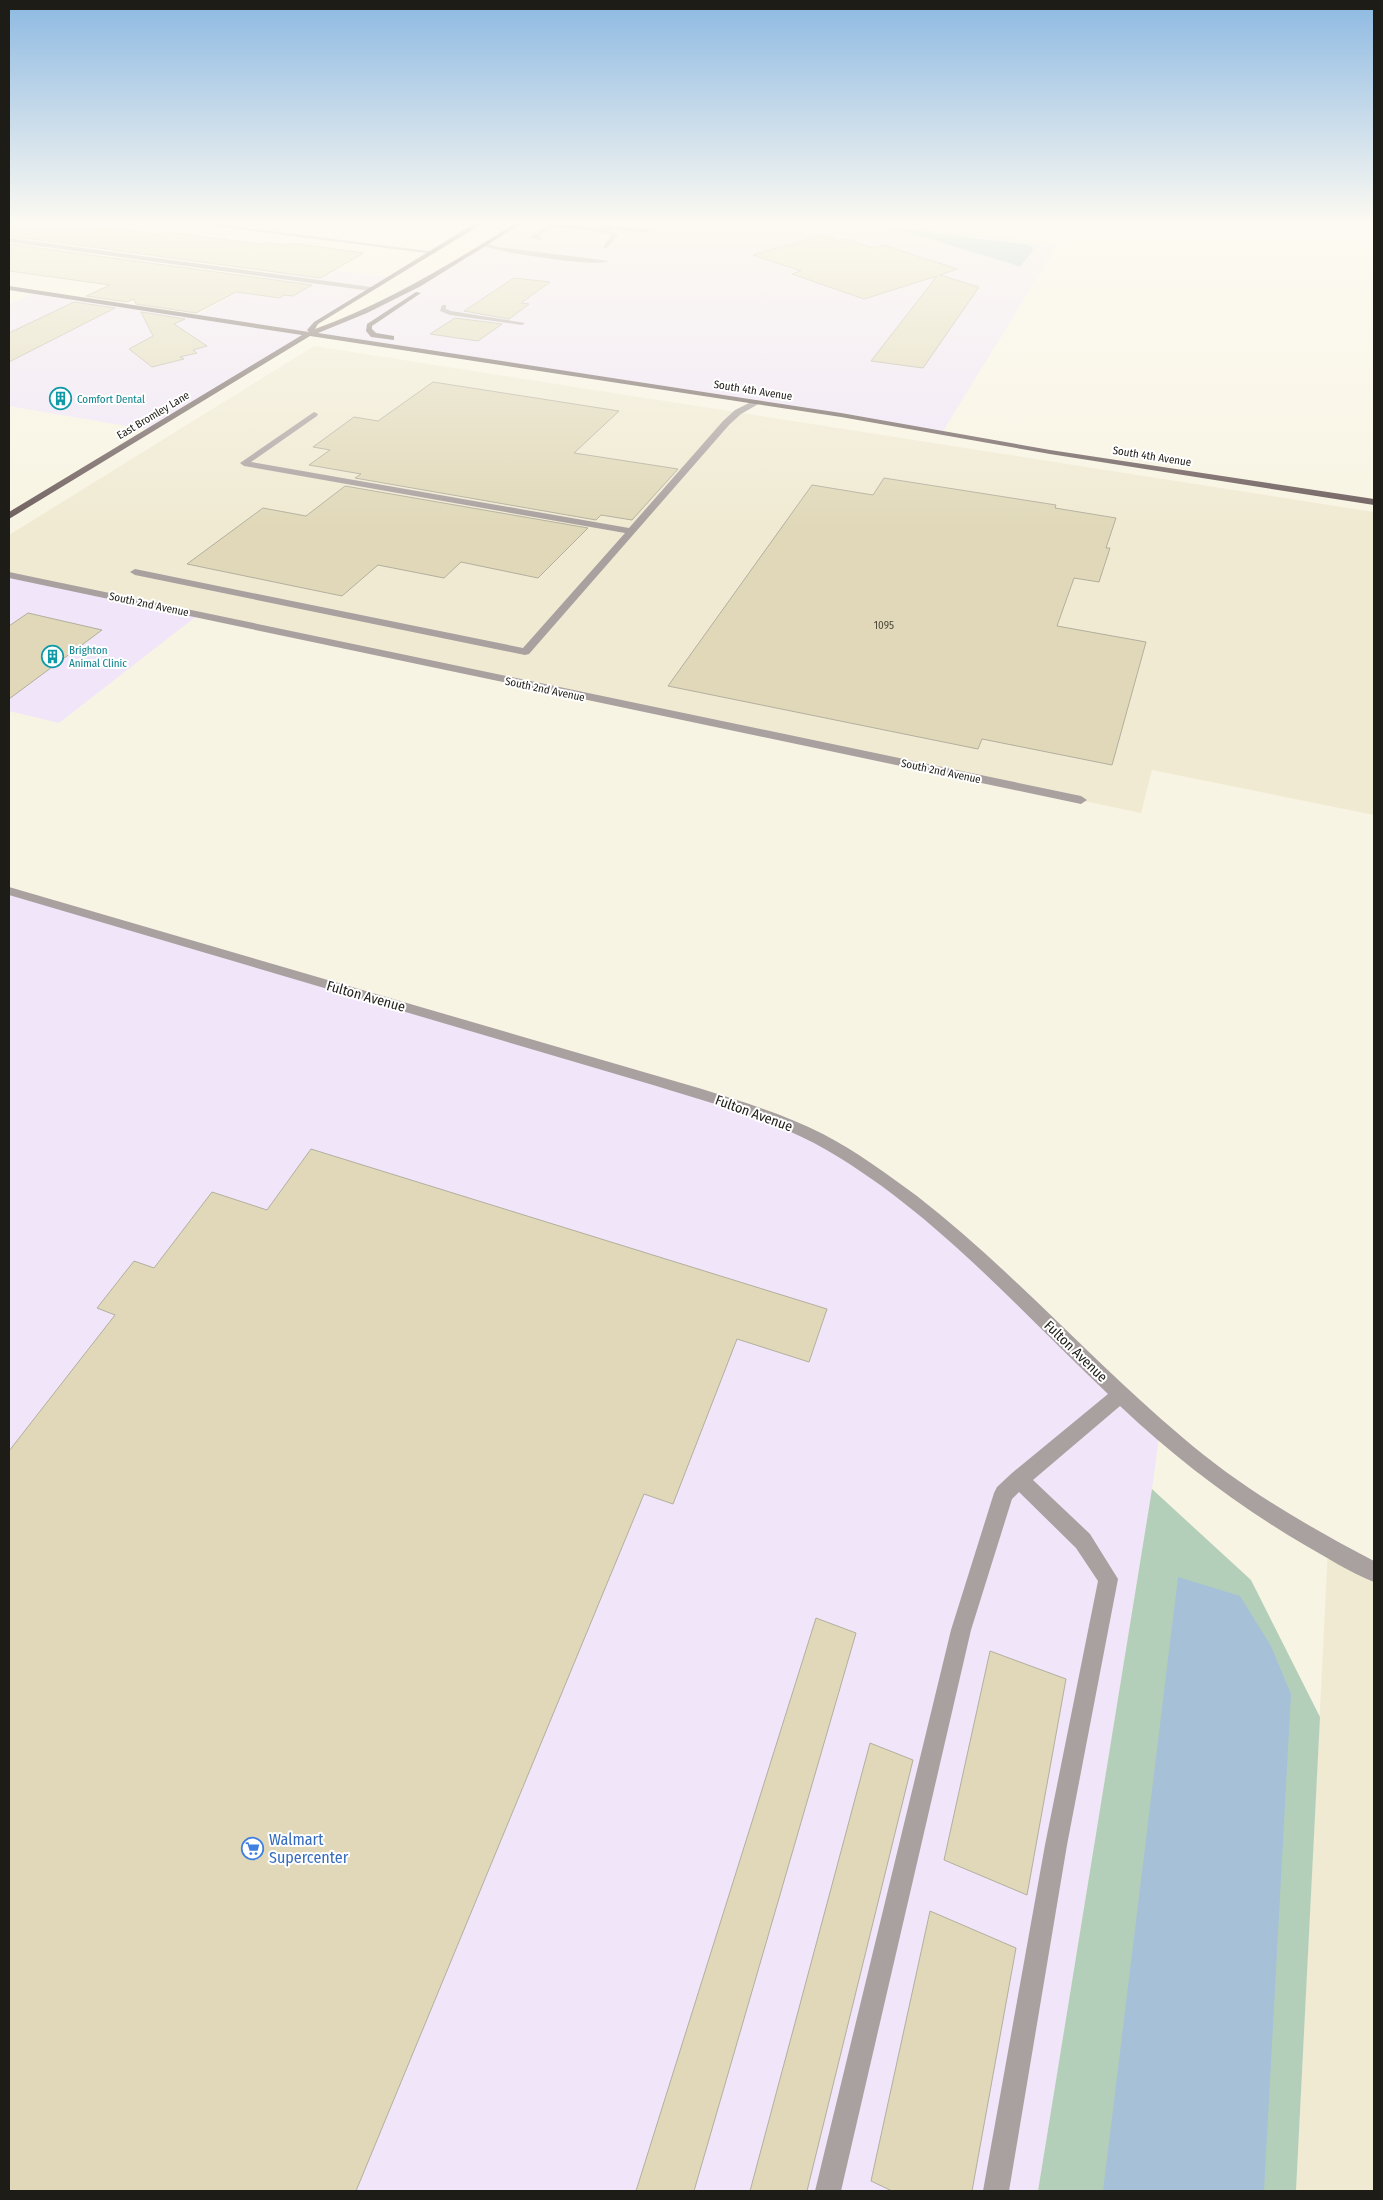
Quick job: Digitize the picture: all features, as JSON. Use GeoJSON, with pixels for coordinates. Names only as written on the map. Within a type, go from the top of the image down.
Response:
{"type":"FeatureCollection","features":[{"type":"Feature","properties":{"kind":"main road","name":"South 4th Avenue"},"geometry":{"type":"LineString","coordinates":[[248,325],[758,402],[1050,452],[1361,500]]}},
{"type":"Feature","properties":{"kind":"main road","name":"East Bromley Lane"},"geometry":{"type":"LineString","coordinates":[[309,334],[314,325]]}},
{"type":"Feature","properties":{"kind":"main road","name":"East Bromley Lane"},"geometry":{"type":"LineString","coordinates":[[9,516],[309,334],[335,325]]}},
{"type":"Feature","properties":{"kind":"main road"},"geometry":{"type":"LineString","coordinates":[[370,325],[368,330],[374,335],[429,345],[439,354]]}},
{"type":"Feature","properties":{"kind":"street"},"geometry":{"type":"LineString","coordinates":[[135,572],[525,652],[726,423],[738,412],[758,402]]}},
{"type":"Feature","properties":{"kind":"street"},"geometry":{"type":"LineString","coordinates":[[314,414],[244,463],[631,531]]}},
{"type":"Feature","properties":{"kind":"street"},"geometry":{"type":"LineString","coordinates":[[1361,500],[1374,503]]}},
{"type":"Feature","properties":{"kind":"street","name":"South 2nd Avenue"},"geometry":{"type":"LineString","coordinates":[[9,575],[509,682],[1081,800]]}},
{"type":"Feature","properties":{"kind":"street","name":"Fulton Avenue"},"geometry":{"type":"LineString","coordinates":[[9,891],[654,1080],[747,1109],[792,1126],[838,1149],[911,1199],[956,1236],[1177,1445],[1234,1489],[1285,1523],[1374,1572]]}},
{"type":"Feature","properties":{"kind":"street"},"geometry":{"type":"LineString","coordinates":[[828,2191],[961,1630],[1004,1493],[1121,1394]]}},
{"type":"Feature","properties":{"kind":"street"},"geometry":{"type":"LineString","coordinates":[[996,2191],[1056,1845],[1108,1579],[1083,1541],[1019,1479]]}},
{"type":"Feature","properties":{"kind":"shaded area"},"geometry":{"type":"Polygon","coordinates":[[[9,325],[315,325],[309,333],[334,325],[1008,325],[943,431],[309,334],[150,430],[9,406],[9,325]]]}},
{"type":"Feature","properties":{"kind":"shaded area"},"geometry":{"type":"Polygon","coordinates":[[[314,346],[1374,512],[1374,815],[1152,770],[1141,813],[9,575],[9,535],[314,346]]]}},
{"type":"Feature","properties":{"kind":"shaded area"},"geometry":{"type":"Polygon","coordinates":[[[9,575],[198,615],[59,723],[9,711],[9,575]]]}},
{"type":"Feature","properties":{"kind":"shaded area"},"geometry":{"type":"Polygon","coordinates":[[[9,891],[747,1109],[876,1173],[1160,1430],[1038,2191],[9,2191],[9,891]]]}},
{"type":"Feature","properties":{"kind":"shaded area"},"geometry":{"type":"Polygon","coordinates":[[[1328,1548],[1374,1572],[1374,2191],[1296,2191],[1328,1548]]]}},
{"type":"Feature","properties":{"kind":"green space"},"geometry":{"type":"Polygon","coordinates":[[[1152,1489],[1251,1580],[1320,1717],[1296,2191],[1038,2191],[1152,1489]]]}},
{"type":"Feature","properties":{"kind":"water"},"geometry":{"type":"Polygon","coordinates":[[[1178,1577],[1240,1596],[1271,1646],[1291,1694],[1264,2191],[1103,2191],[1178,1577]]]}},
{"type":"Feature","properties":{"kind":"building"},"geometry":{"type":"Polygon","coordinates":[[[26,325],[82,325],[9,362],[9,333],[26,325]]]}},
{"type":"Feature","properties":{"kind":"building"},"geometry":{"type":"Polygon","coordinates":[[[147,325],[175,325],[207,346],[193,350],[197,353],[180,357],[184,359],[152,367],[129,349],[153,336],[147,325]]]}},
{"type":"Feature","properties":{"kind":"building"},"geometry":{"type":"Polygon","coordinates":[[[445,325],[501,325],[478,341],[430,334],[445,325]]]}},
{"type":"Feature","properties":{"kind":"building"},"geometry":{"type":"Polygon","coordinates":[[[899,325],[953,325],[923,368],[871,361],[899,325]]]}},
{"type":"Feature","properties":{"kind":"building"},"geometry":{"type":"Polygon","coordinates":[[[433,382],[619,411],[574,453],[678,469],[632,520],[601,515],[596,520],[355,478],[361,474],[309,465],[330,450],[313,447],[354,417],[378,421],[433,382]]]}},
{"type":"Feature","properties":{"kind":"building"},"geometry":{"type":"Polygon","coordinates":[[[884,478],[1056,505],[1055,508],[1116,518],[1106,548],[1110,548],[1099,582],[1074,578],[1057,626],[1146,642],[1112,765],[982,739],[978,749],[668,686],[812,485],[873,495],[884,478]]]}},
{"type":"Feature","properties":{"kind":"building"},"geometry":{"type":"Polygon","coordinates":[[[345,486],[588,528],[538,578],[461,562],[444,578],[378,565],[342,596],[187,564],[263,508],[306,516],[345,486]]]}},
{"type":"Feature","properties":{"kind":"building","name":"Brighton Animal Clinic"},"geometry":{"type":"Polygon","coordinates":[[[28,613],[102,630],[9,699],[9,626],[28,613]]]}},
{"type":"Feature","properties":{"kind":"building","name":"Walmart Supercenter"},"geometry":{"type":"Polygon","coordinates":[[[311,1149],[827,1309],[809,1362],[737,1339],[673,1504],[644,1494],[356,2191],[9,2191],[9,1451],[115,1315],[97,1308],[134,1261],[154,1268],[212,1192],[267,1210],[311,1149]]]}},
{"type":"Feature","properties":{"kind":"building"},"geometry":{"type":"Polygon","coordinates":[[[816,1618],[856,1633],[694,2191],[636,2191],[816,1618]]]}},
{"type":"Feature","properties":{"kind":"building"},"geometry":{"type":"Polygon","coordinates":[[[990,1651],[1066,1679],[1027,1895],[944,1860],[990,1651]]]}},
{"type":"Feature","properties":{"kind":"building"},"geometry":{"type":"Polygon","coordinates":[[[870,1743],[913,1760],[807,2191],[750,2191],[870,1743]]]}},
{"type":"Feature","properties":{"kind":"building"},"geometry":{"type":"Polygon","coordinates":[[[930,1911],[1016,1948],[972,2191],[892,2191],[871,2181],[930,1911]]]}},
{"type":"Feature","properties":{"kind":"place","name":"Comfort Dental"},"geometry":{"type":"Point","coordinates":[61,399]}},
{"type":"Feature","properties":{"kind":"place","name":"Brighton Animal Clinic"},"geometry":{"type":"Point","coordinates":[53,656]}},
{"type":"Feature","properties":{"kind":"place","name":"Walmart Supercenter"},"geometry":{"type":"Point","coordinates":[253,1848]}}]}
